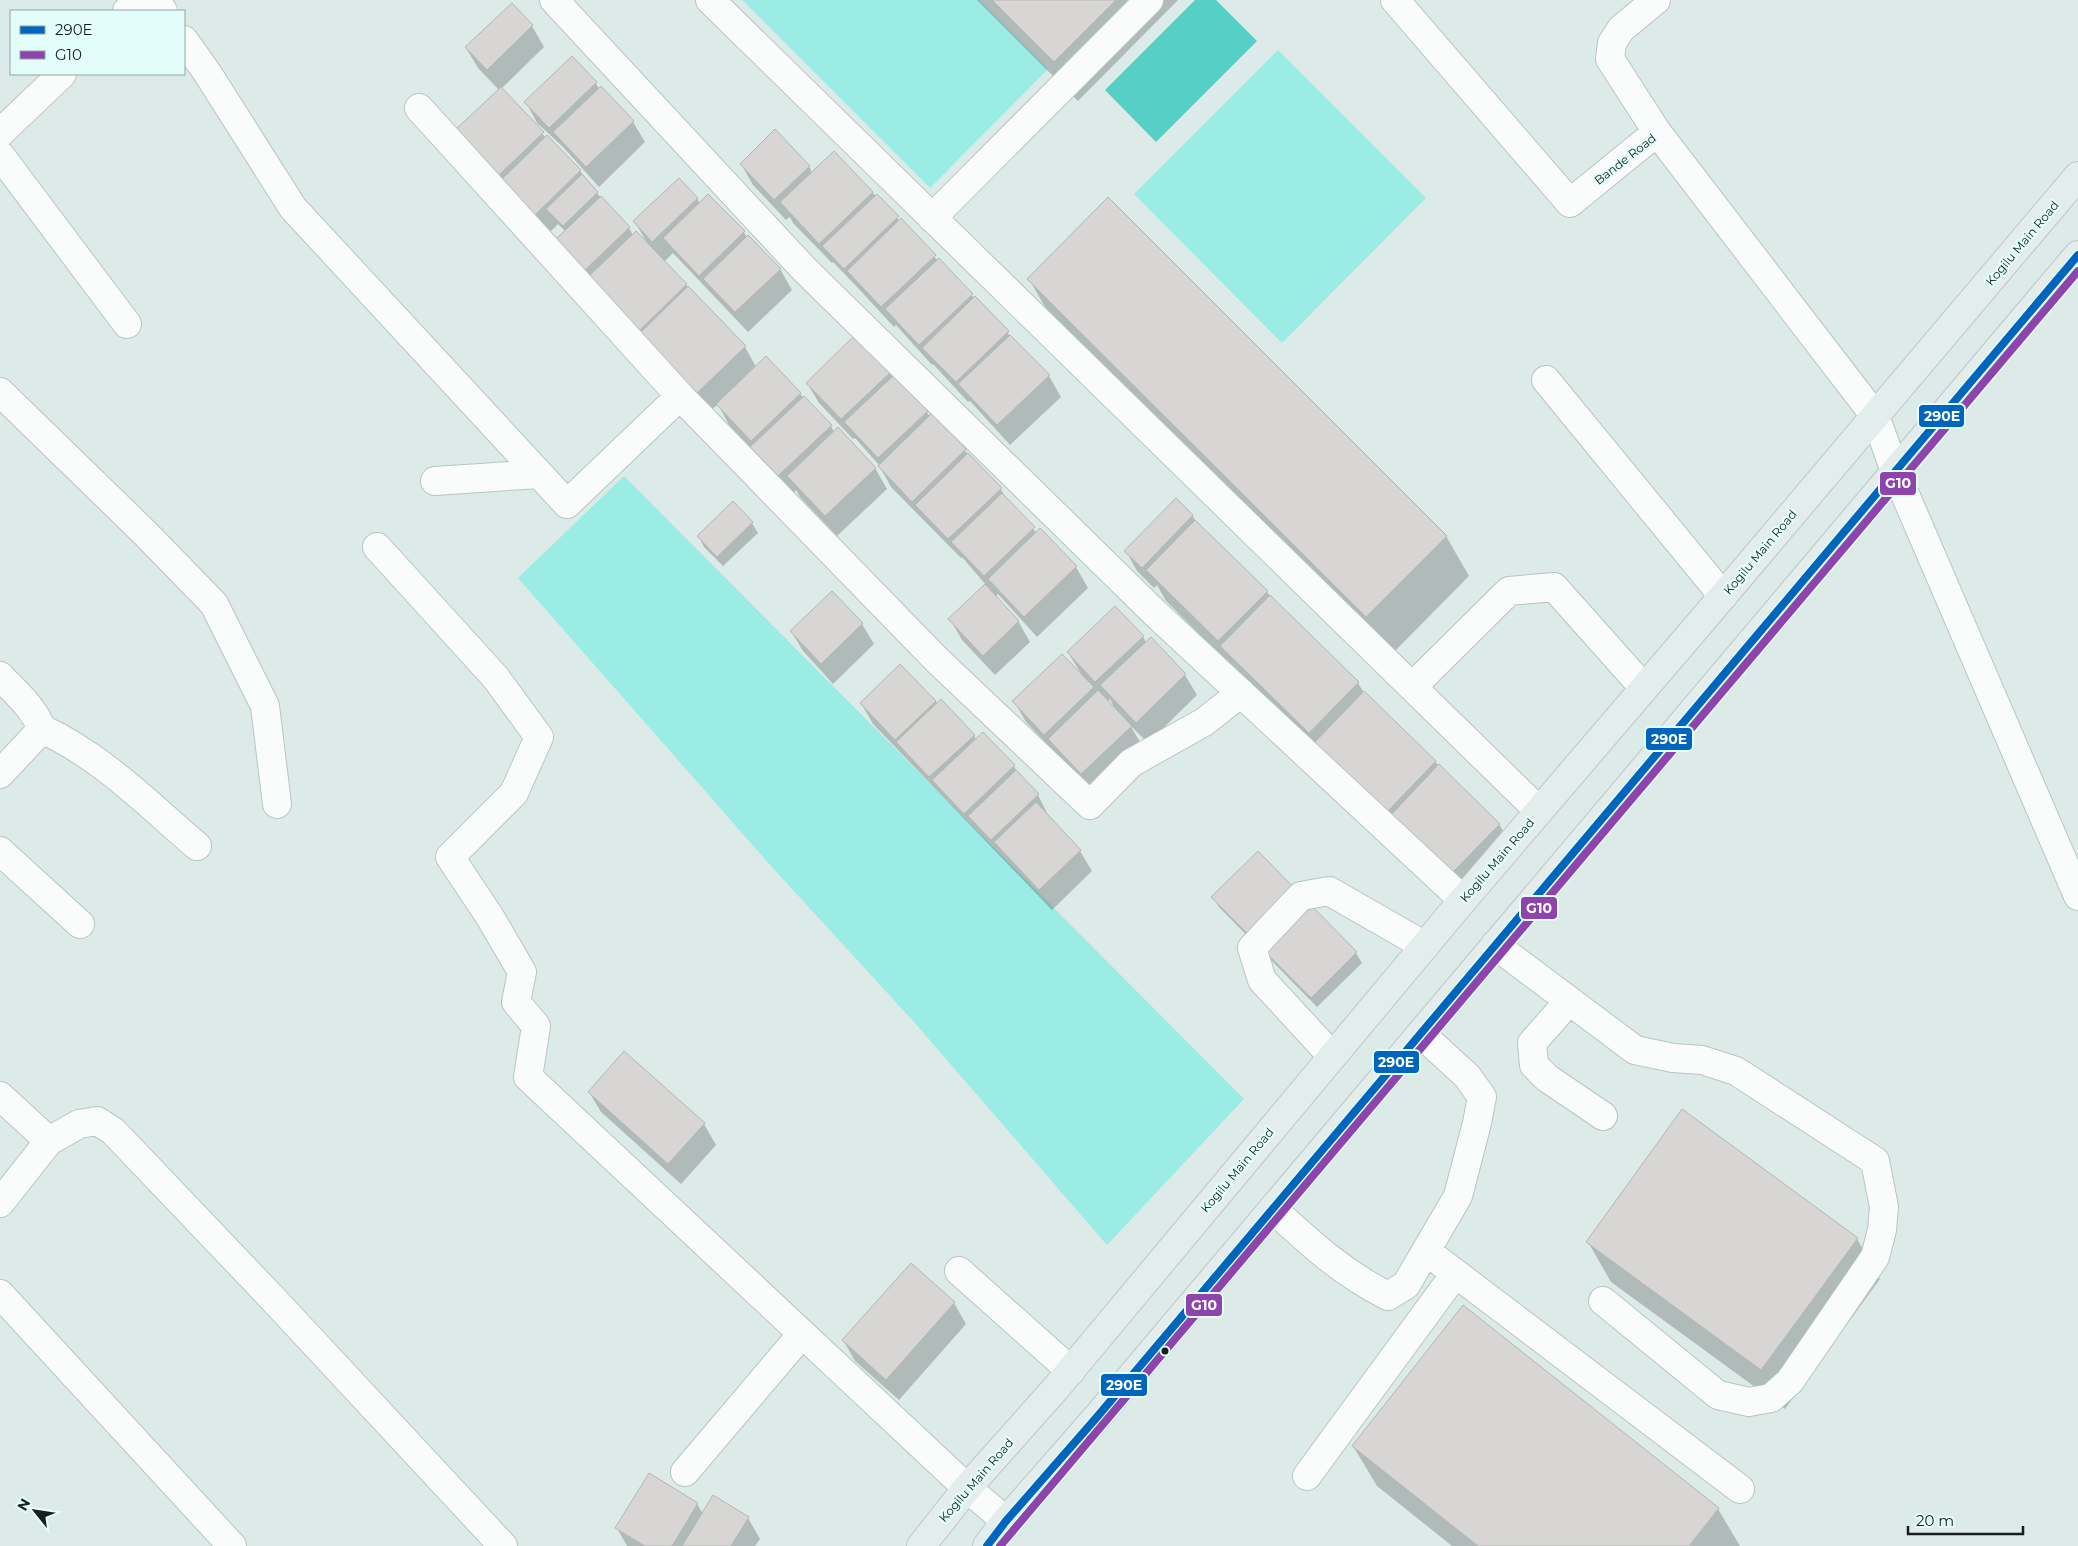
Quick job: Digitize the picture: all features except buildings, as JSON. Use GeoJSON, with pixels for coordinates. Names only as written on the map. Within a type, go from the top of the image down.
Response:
{"type":"FeatureCollection","features":[{"type":"Feature","properties":{"kind":"main road","name":"Kogilu Main Road"},"geometry":{"type":"LineString","coordinates":[[920,1546],[967,1488],[1071,1371],[1424,946],[2078,176]]}},
{"type":"Feature","properties":{"kind":"main road"},"geometry":{"type":"LineString","coordinates":[[987,1546],[1006,1521],[1097,1417],[1273,1209],[2078,254]]}},
{"type":"Feature","properties":{"kind":"street"},"geometry":{"type":"LineString","coordinates":[[129,10],[139,0]]}},
{"type":"Feature","properties":{"kind":"street"},"geometry":{"type":"LineString","coordinates":[[554,0],[804,268],[1156,614],[1463,900]]}},
{"type":"Feature","properties":{"kind":"street"},"geometry":{"type":"LineString","coordinates":[[710,0],[1539,811]]}},
{"type":"Feature","properties":{"kind":"street"},"geometry":{"type":"LineString","coordinates":[[932,218],[1149,0]]}},
{"type":"Feature","properties":{"kind":"street","name":"Bande Road"},"geometry":{"type":"LineString","coordinates":[[1395,0],[1570,203],[1657,132],[1875,416],[1895,471],[2078,896]]}},
{"type":"Feature","properties":{"kind":"street"},"geometry":{"type":"LineString","coordinates":[[1656,0],[1621,29],[1612,43],[1610,59],[1657,132]]}},
{"type":"Feature","properties":{"kind":"street"},"geometry":{"type":"LineString","coordinates":[[185,41],[208,74],[293,208],[567,504],[680,396]]}},
{"type":"Feature","properties":{"kind":"street"},"geometry":{"type":"LineString","coordinates":[[0,133],[61,75]]}},
{"type":"Feature","properties":{"kind":"street"},"geometry":{"type":"LineString","coordinates":[[419,108],[680,396],[937,660],[1090,805],[1131,762],[1204,722],[1241,694]]}},
{"type":"Feature","properties":{"kind":"street"},"geometry":{"type":"LineString","coordinates":[[0,155],[127,324]]}},
{"type":"Feature","properties":{"kind":"street"},"geometry":{"type":"LineString","coordinates":[[1546,380],[1723,596]]}},
{"type":"Feature","properties":{"kind":"street"},"geometry":{"type":"LineString","coordinates":[[0,392],[145,533],[214,604],[265,706],[277,804]]}},
{"type":"Feature","properties":{"kind":"street"},"geometry":{"type":"LineString","coordinates":[[435,481],[539,474]]}},
{"type":"Feature","properties":{"kind":"street"},"geometry":{"type":"LineString","coordinates":[[378,547],[496,678],[539,737],[514,794],[450,857],[490,917],[522,972],[516,1002],[536,1026],[528,1077],[967,1488],[1006,1521]]}},
{"type":"Feature","properties":{"kind":"street"},"geometry":{"type":"LineString","coordinates":[[1412,687],[1509,591],[1554,586],[1644,688]]}},
{"type":"Feature","properties":{"kind":"street"},"geometry":{"type":"LineString","coordinates":[[0,676],[30,707],[37,716],[42,729],[64,739],[89,754],[197,846]]}},
{"type":"Feature","properties":{"kind":"street"},"geometry":{"type":"LineString","coordinates":[[0,774],[42,729]]}},
{"type":"Feature","properties":{"kind":"street"},"geometry":{"type":"LineString","coordinates":[[0,851],[80,924]]}},
{"type":"Feature","properties":{"kind":"street"},"geometry":{"type":"LineString","coordinates":[[1332,1056],[1262,980],[1252,948],[1301,896],[1329,891],[1424,946]]}},
{"type":"Feature","properties":{"kind":"street"},"geometry":{"type":"LineString","coordinates":[[1495,945],[1634,1050],[1673,1058],[1702,1060],[1736,1071],[1875,1160],[1884,1207],[1882,1230],[1875,1257],[1790,1381],[1771,1398],[1749,1402],[1718,1395],[1603,1301]]}},
{"type":"Feature","properties":{"kind":"street"},"geometry":{"type":"LineString","coordinates":[[1569,1001],[1532,1043],[1534,1065],[1547,1078],[1603,1116]]}},
{"type":"Feature","properties":{"kind":"street"},"geometry":{"type":"LineString","coordinates":[[1273,1209],[1314,1247],[1353,1276],[1388,1296],[1406,1285],[1458,1196],[1482,1098],[1468,1076],[1420,1034]]}},
{"type":"Feature","properties":{"kind":"street"},"geometry":{"type":"LineString","coordinates":[[0,1096],[49,1141]]}},
{"type":"Feature","properties":{"kind":"street"},"geometry":{"type":"LineString","coordinates":[[0,1203],[49,1141],[79,1124],[97,1122],[113,1132],[275,1301],[502,1546]]}},
{"type":"Feature","properties":{"kind":"street"},"geometry":{"type":"LineString","coordinates":[[1426,1252],[1740,1489]]}},
{"type":"Feature","properties":{"kind":"street"},"geometry":{"type":"LineString","coordinates":[[959,1271],[1071,1371]]}},
{"type":"Feature","properties":{"kind":"street"},"geometry":{"type":"LineString","coordinates":[[1307,1476],[1455,1274]]}},
{"type":"Feature","properties":{"kind":"street"},"geometry":{"type":"LineString","coordinates":[[0,1294],[232,1546]]}},
{"type":"Feature","properties":{"kind":"street"},"geometry":{"type":"LineString","coordinates":[[685,1472],[802,1334]]}},
{"type":"Feature","properties":{"kind":"shaded area"},"geometry":{"type":"Polygon","coordinates":[[[742,0],[979,0],[1048,69],[930,188],[742,0]]]}},
{"type":"Feature","properties":{"kind":"shaded area"},"geometry":{"type":"Polygon","coordinates":[[[1195,0],[1216,0],[1257,41],[1156,142],[1105,90],[1195,0]]]}},
{"type":"Feature","properties":{"kind":"shaded area"},"geometry":{"type":"Polygon","coordinates":[[[1278,50],[1426,198],[1282,343],[1134,194],[1278,50]]]}},
{"type":"Feature","properties":{"kind":"shaded area"},"geometry":{"type":"Polygon","coordinates":[[[624,476],[1244,1099],[1107,1245],[914,1022],[771,866],[518,578],[624,476]]]}},
{"type":"Feature","properties":{"kind":"transit line","name":"290E"},"geometry":{"type":"LineString","coordinates":[[987,1546],[1006,1521],[1097,1417],[2078,255]]}},
{"type":"Feature","properties":{"kind":"transit line","name":"G10"},"geometry":{"type":"LineString","coordinates":[[1000,1546],[2078,271]]}}]}
